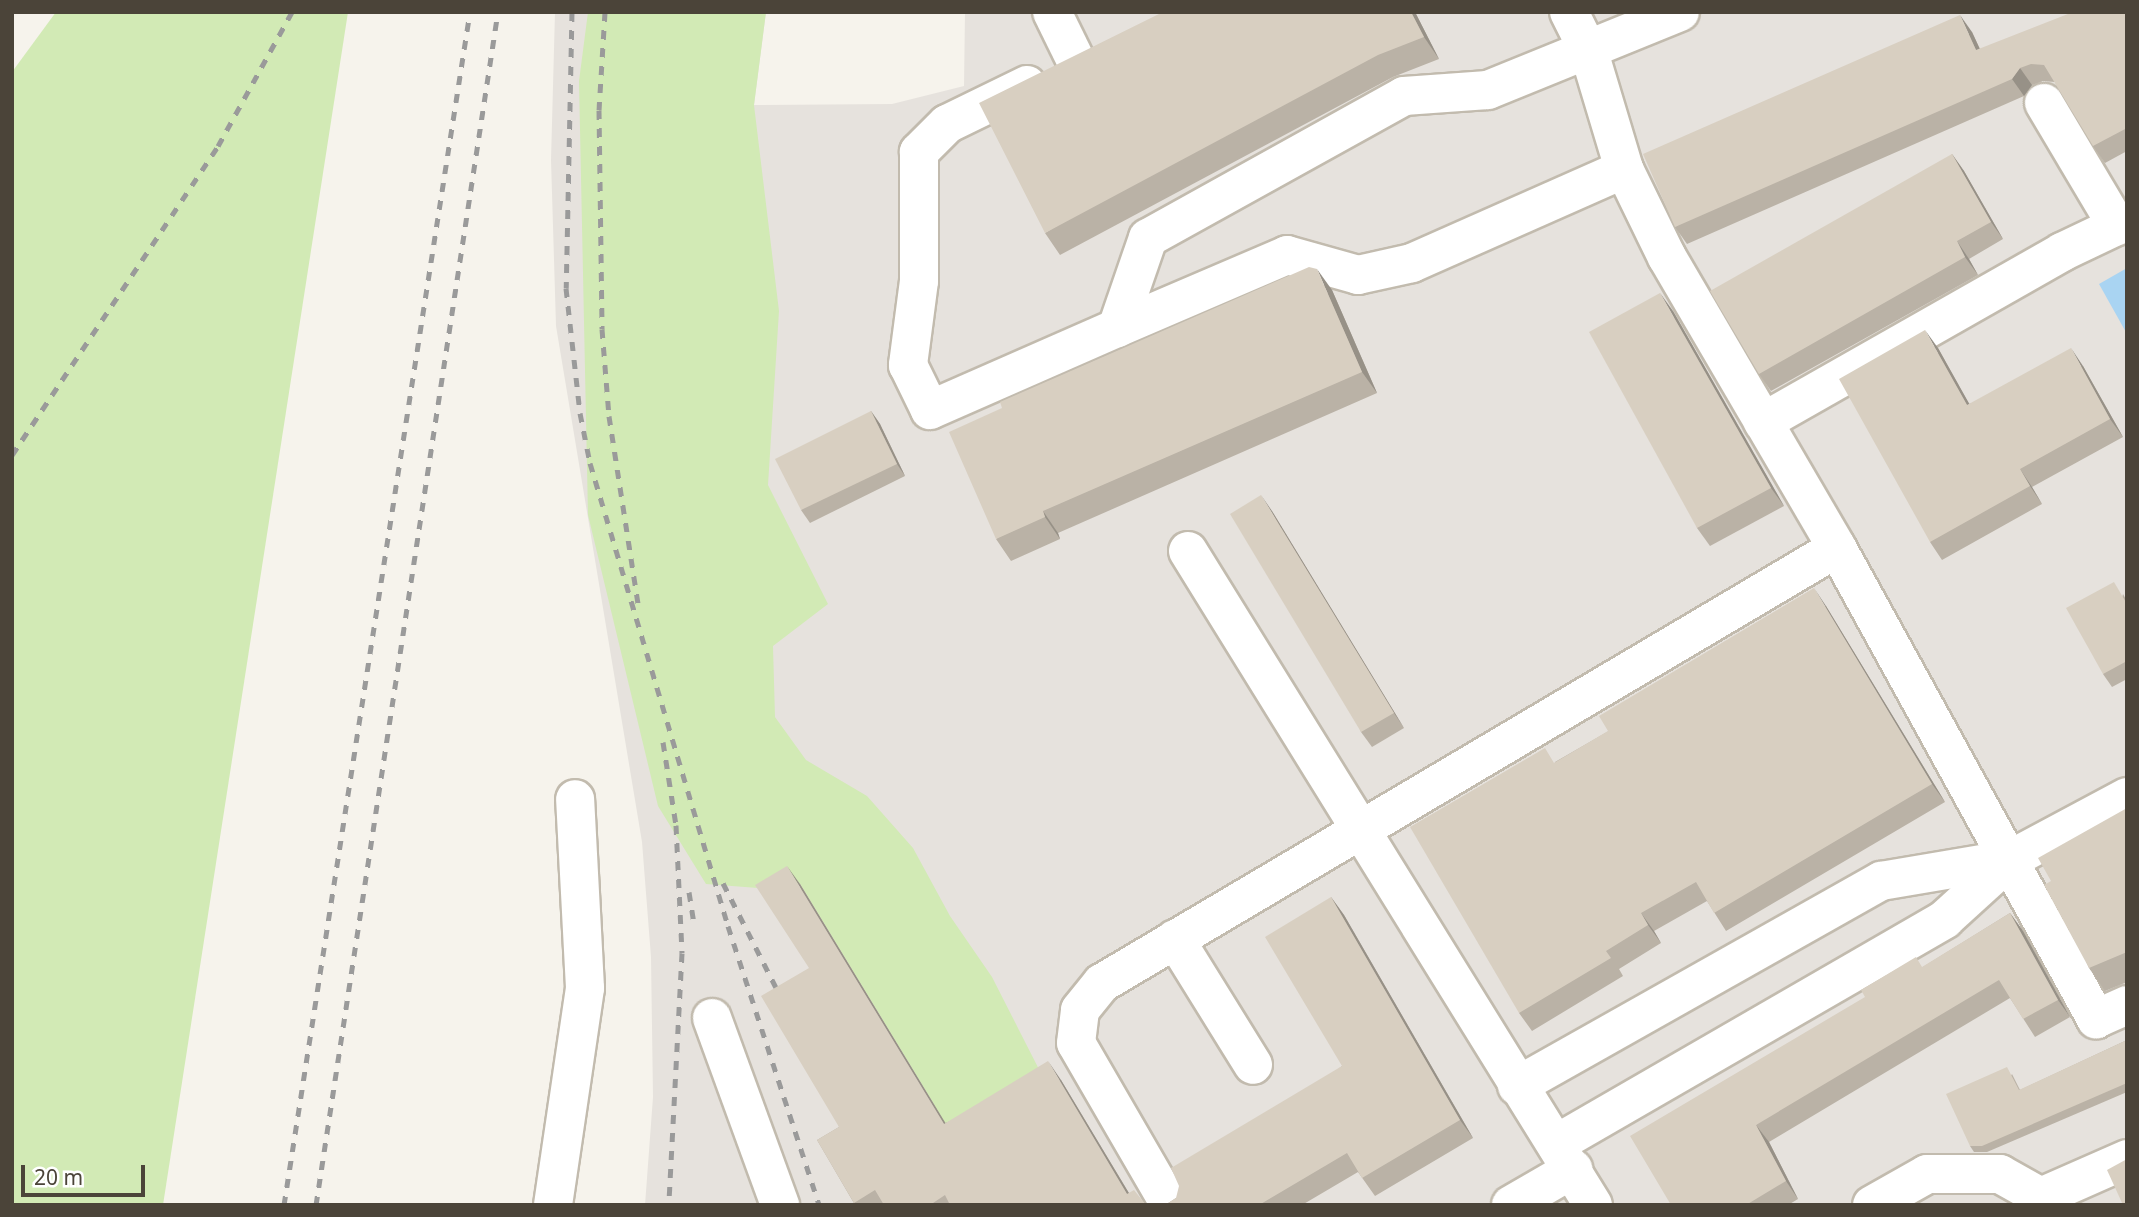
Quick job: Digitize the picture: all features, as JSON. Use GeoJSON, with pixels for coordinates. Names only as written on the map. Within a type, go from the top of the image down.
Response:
{"type":"FeatureCollection","features":[{"type":"Feature","properties":{"kind":"lane"},"geometry":{"type":"LineString","coordinates":[[1052,12],[1076,61]]}},
{"type":"Feature","properties":{"kind":"lane"},"geometry":{"type":"LineString","coordinates":[[1569,12],[1589,52],[1624,169],[1667,257],[1838,548],[2011,859],[2096,1019],[2127,1005]]}},
{"type":"Feature","properties":{"kind":"lane"},"geometry":{"type":"LineString","coordinates":[[1117,328],[1149,238],[1404,96],[1488,90],[1589,52],[1680,12]]}},
{"type":"Feature","properties":{"kind":"lane"},"geometry":{"type":"LineString","coordinates":[[1112,43],[947,124],[919,152],[919,281],[908,365],[930,410],[1287,255],[1358,275],[1412,263],[1624,169]]}},
{"type":"Feature","properties":{"kind":"lane"},"geometry":{"type":"LineString","coordinates":[[1763,422],[2122,224],[2044,103]]}},
{"type":"Feature","properties":{"kind":"lane"},"geometry":{"type":"LineString","coordinates":[[1170,1205],[1086,1064],[1075,1032],[1080,1010],[1102,983],[1362,826],[1838,548]]}},
{"type":"Feature","properties":{"kind":"lane"},"geometry":{"type":"LineString","coordinates":[[1188,551],[1362,826],[1517,1086],[1593,1205]]}},
{"type":"Feature","properties":{"kind":"lane"},"geometry":{"type":"LineString","coordinates":[[1511,1205],[1564,1157],[1945,919],[2011,859],[2127,797]]}},
{"type":"Feature","properties":{"kind":"lane"},"geometry":{"type":"LineString","coordinates":[[553,1205],[585,988],[575,799]]}},
{"type":"Feature","properties":{"kind":"lane"},"geometry":{"type":"LineString","coordinates":[[1517,1086],[1881,881],[2011,859]]}},
{"type":"Feature","properties":{"kind":"lane"},"geometry":{"type":"LineString","coordinates":[[1175,939],[1253,1065]]}},
{"type":"Feature","properties":{"kind":"lane"},"geometry":{"type":"LineString","coordinates":[[712,1018],[780,1205]]}},
{"type":"Feature","properties":{"kind":"lane"},"geometry":{"type":"LineString","coordinates":[[1872,1205],[1927,1174],[2000,1174],[2042,1201],[2127,1159]]}},
{"type":"Feature","properties":{"kind":"shaded area"},"geometry":{"type":"Polygon","coordinates":[[[555,12],[766,12],[754,105],[892,104],[964,86],[965,12],[2127,12],[2127,1205],[645,1205],[653,1097],[651,957],[642,842],[556,326],[551,160],[555,12]]]}},
{"type":"Feature","properties":{"kind":"green space"},"geometry":{"type":"Polygon","coordinates":[[[56,12],[348,12],[163,1205],[12,1205],[12,72],[56,12]]]}},
{"type":"Feature","properties":{"kind":"green space"},"geometry":{"type":"Polygon","coordinates":[[[588,12],[766,12],[754,105],[779,311],[768,485],[828,604],[773,646],[775,717],[806,760],[867,796],[913,848],[950,916],[992,977],[1048,1087],[926,1160],[935,1106],[800,884],[758,888],[706,884],[658,806],[588,515],[579,81],[588,12]]]}},
{"type":"Feature","properties":{"kind":"water"},"geometry":{"type":"Polygon","coordinates":[[[2127,268],[2127,334],[2099,284],[2127,268]]]}},
{"type":"Feature","properties":{"kind":"building"},"geometry":{"type":"Polygon","coordinates":[[[1163,12],[1411,12],[1424,37],[1378,55],[1045,233],[979,103],[1163,12]]]}},
{"type":"Feature","properties":{"kind":"building"},"geometry":{"type":"Polygon","coordinates":[[[2073,12],[2127,12],[2127,128],[2093,146],[2044,65],[2031,64],[2020,68],[2012,79],[1675,227],[1643,154],[1960,15],[1976,50],[2073,12]]]}},
{"type":"Feature","properties":{"kind":"building"},"geometry":{"type":"Polygon","coordinates":[[[1952,154],[1991,222],[1957,241],[1965,257],[1759,374],[1710,291],[1952,154]]]}},
{"type":"Feature","properties":{"kind":"building"},"geometry":{"type":"Polygon","coordinates":[[[1309,267],[1317,269],[1362,372],[1043,511],[1045,517],[996,539],[949,432],[1002,408],[1000,402],[1309,267]]]}},
{"type":"Feature","properties":{"kind":"building"},"geometry":{"type":"Polygon","coordinates":[[[1660,293],[1771,488],[1697,528],[1589,332],[1660,293]]]}},
{"type":"Feature","properties":{"kind":"building"},"geometry":{"type":"Polygon","coordinates":[[[1925,330],[1967,405],[2071,348],[2110,419],[2020,469],[2030,486],[1930,542],[1839,379],[1925,330]]]}},
{"type":"Feature","properties":{"kind":"building"},"geometry":{"type":"Polygon","coordinates":[[[871,411],[897,464],[801,510],[775,459],[871,411]]]}},
{"type":"Feature","properties":{"kind":"building"},"geometry":{"type":"Polygon","coordinates":[[[1261,495],[1394,713],[1361,732],[1230,514],[1261,495]]]}},
{"type":"Feature","properties":{"kind":"building"},"geometry":{"type":"Polygon","coordinates":[[[2114,582],[2127,604],[2127,661],[2103,674],[2066,608],[2114,582]]]}},
{"type":"Feature","properties":{"kind":"building"},"geometry":{"type":"Polygon","coordinates":[[[1814,588],[1932,784],[1714,913],[1696,882],[1641,913],[1648,925],[1606,951],[1611,958],[1519,1013],[1410,827],[1545,748],[1554,763],[1608,731],[1599,716],[1814,588]]]}},
{"type":"Feature","properties":{"kind":"building"},"geometry":{"type":"Polygon","coordinates":[[[2127,808],[2127,952],[2089,968],[2044,885],[2051,881],[2038,858],[2127,808]]]}},
{"type":"Feature","properties":{"kind":"building"},"geometry":{"type":"Polygon","coordinates":[[[787,866],[944,1124],[1048,1061],[1127,1194],[1134,1190],[1146,1205],[950,1205],[945,1195],[930,1205],[884,1205],[875,1190],[854,1203],[817,1140],[839,1127],[761,996],[809,968],[755,885],[787,866]]]}},
{"type":"Feature","properties":{"kind":"building"},"geometry":{"type":"Polygon","coordinates":[[[1331,897],[1460,1120],[1362,1178],[1347,1153],[1259,1205],[1165,1205],[1176,1198],[1179,1186],[1171,1168],[1342,1066],[1265,937],[1331,897]]]}},
{"type":"Feature","properties":{"kind":"building"},"geometry":{"type":"Polygon","coordinates":[[[2010,913],[2058,1000],[2023,1019],[1999,980],[1756,1125],[1786,1181],[1746,1205],[1671,1205],[1630,1136],[1865,997],[1861,990],[1916,957],[1922,967],[2010,913]]]}},
{"type":"Feature","properties":{"kind":"building"},"geometry":{"type":"Polygon","coordinates":[[[2127,1040],[2127,1083],[1982,1146],[1970,1146],[1946,1094],[2007,1067],[2019,1090],[2127,1040]]]}},
{"type":"Feature","properties":{"kind":"building"},"geometry":{"type":"Polygon","coordinates":[[[2127,1159],[2127,1205],[2123,1205],[2107,1170],[2127,1159]]]}},
{"type":"Feature","properties":{"kind":"railway"},"geometry":{"type":"LineString","coordinates":[[12,455],[218,146],[292,12]]}},
{"type":"Feature","properties":{"kind":"railway"},"geometry":{"type":"LineString","coordinates":[[284,1205],[470,12]]}},
{"type":"Feature","properties":{"kind":"railway"},"geometry":{"type":"LineString","coordinates":[[316,1205],[498,12]]}},
{"type":"Feature","properties":{"kind":"railway"},"geometry":{"type":"LineString","coordinates":[[572,12],[566,288],[580,413],[590,463],[728,926],[819,1205]]}},
{"type":"Feature","properties":{"kind":"railway"},"geometry":{"type":"LineString","coordinates":[[605,12],[599,110],[602,329],[609,416],[638,604]]}},
{"type":"Feature","properties":{"kind":"railway"},"geometry":{"type":"LineString","coordinates":[[663,742],[676,825],[682,953],[669,1205]]}},
{"type":"Feature","properties":{"kind":"railway"},"geometry":{"type":"LineString","coordinates":[[723,883],[785,1005]]}},
{"type":"Feature","properties":{"kind":"railway"},"geometry":{"type":"LineString","coordinates":[[689,892],[694,923]]}}]}
